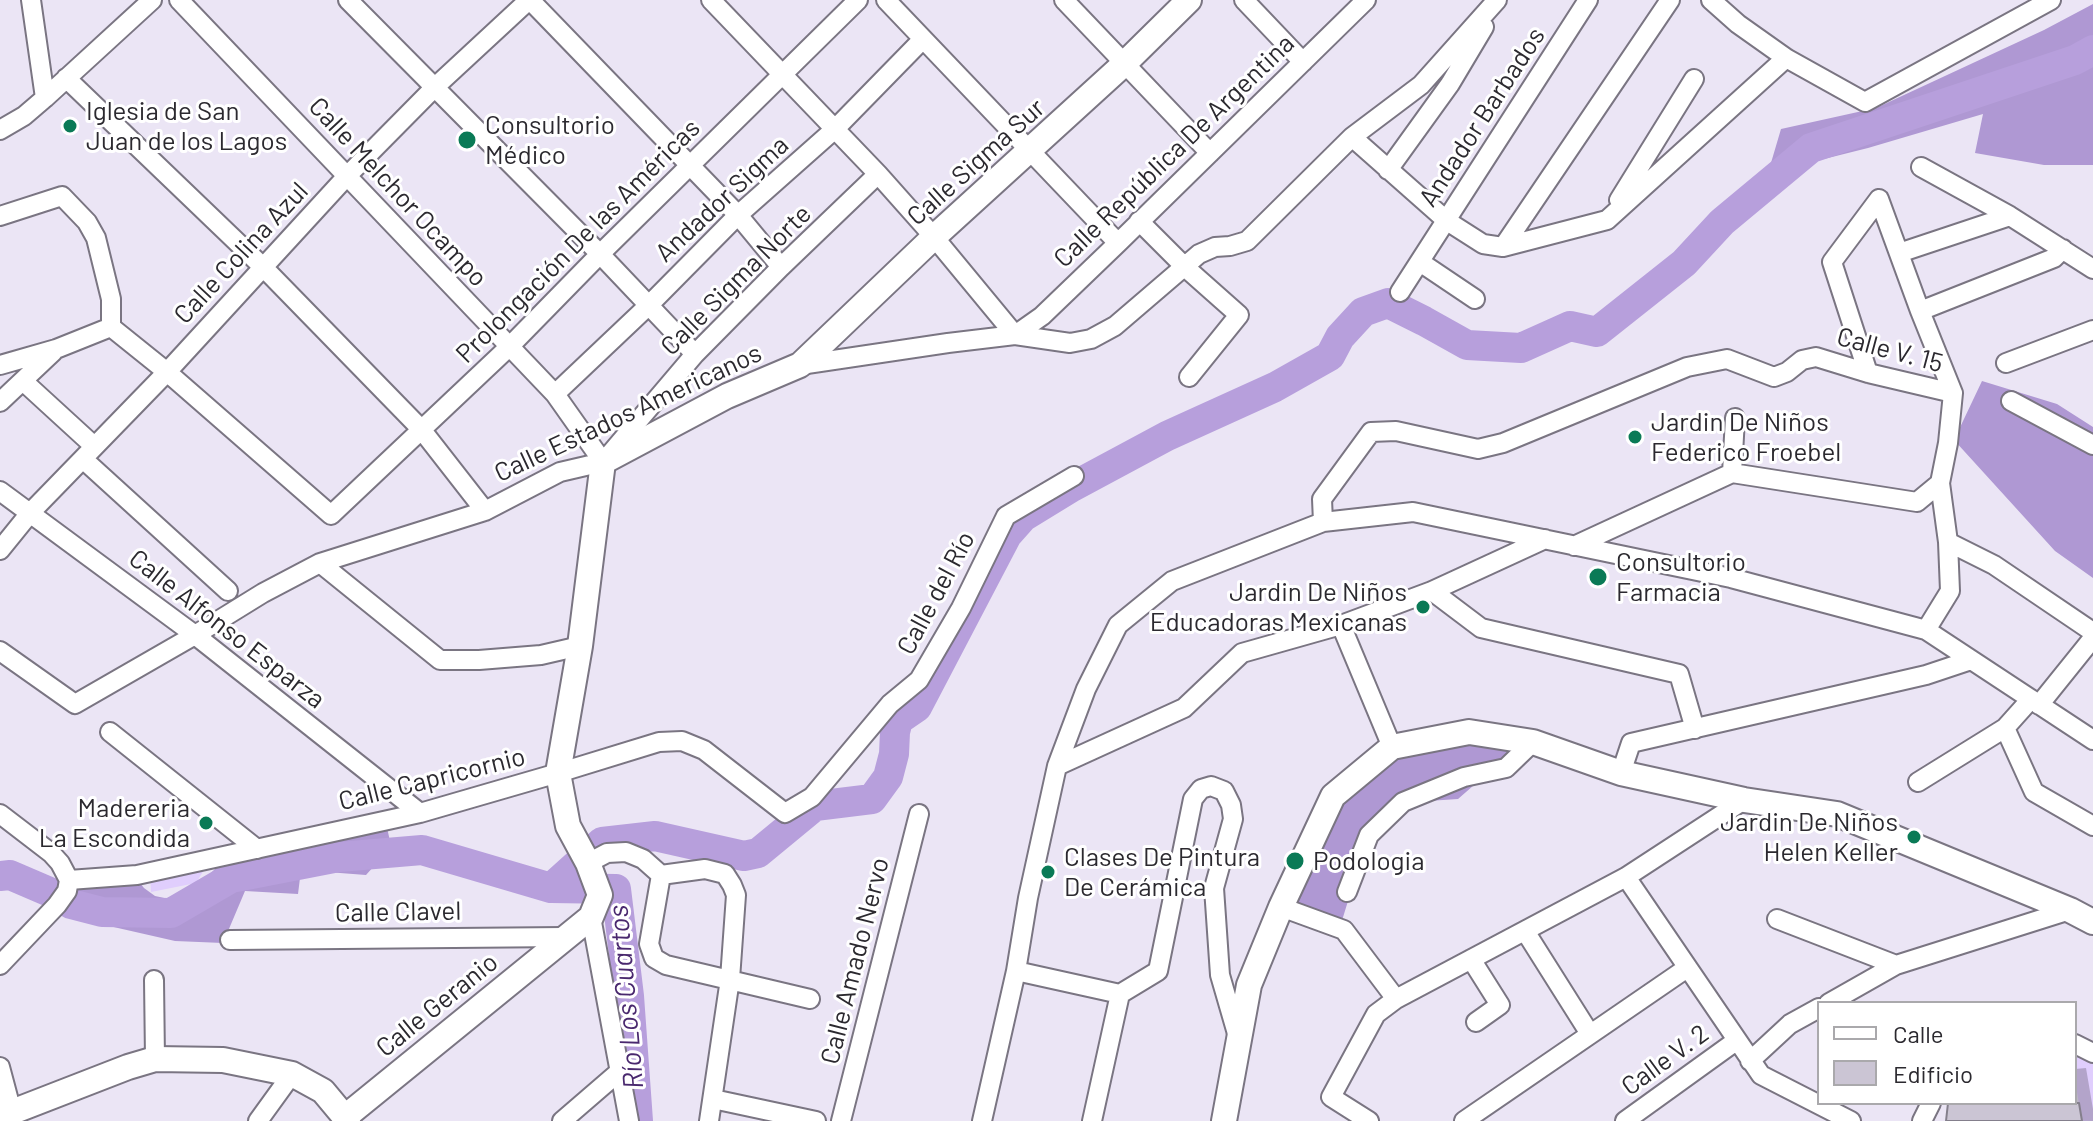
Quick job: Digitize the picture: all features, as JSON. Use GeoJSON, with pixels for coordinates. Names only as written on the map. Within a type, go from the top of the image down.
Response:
{"type":"FeatureCollection","features":[{"type":"Feature","properties":{"kind":"main road","name":"Calle Sigma Sur"},"geometry":{"type":"LineString","coordinates":[[800,365],[1189,0]]}},
{"type":"Feature","properties":{"kind":"main road","name":"Calle Estados Americanos"},"geometry":{"type":"LineString","coordinates":[[603,462],[727,396],[800,365]]}},
{"type":"Feature","properties":{"kind":"main road"},"geometry":{"type":"LineString","coordinates":[[595,906],[588,863],[568,826],[558,773],[580,646],[603,462]]}},
{"type":"Feature","properties":{"kind":"main road"},"geometry":{"type":"LineString","coordinates":[[1224,1121],[1249,985],[1281,907],[1333,796],[1392,747],[1469,732],[1533,742],[1621,773],[1744,800],[1837,814],[2093,922]]}},
{"type":"Feature","properties":{"kind":"main road","name":"Calle Geranio"},"geometry":{"type":"LineString","coordinates":[[347,1119],[565,937],[595,906]]}},
{"type":"Feature","properties":{"kind":"main road"},"geometry":{"type":"LineString","coordinates":[[6,1113],[155,1059],[223,1060],[292,1074],[323,1091],[347,1119]]}},
{"type":"Feature","properties":{"kind":"street"},"geometry":{"type":"LineString","coordinates":[[31,0],[45,98]]}},
{"type":"Feature","properties":{"kind":"street"},"geometry":{"type":"LineString","coordinates":[[0,130],[24,116],[152,0]]}},
{"type":"Feature","properties":{"kind":"street","name":"Calle Melchor Ocampo"},"geometry":{"type":"LineString","coordinates":[[179,0],[555,394],[603,462]]}},
{"type":"Feature","properties":{"kind":"street"},"geometry":{"type":"LineString","coordinates":[[193,14],[207,0]]}},
{"type":"Feature","properties":{"kind":"street"},"geometry":{"type":"LineString","coordinates":[[348,0],[695,354]]}},
{"type":"Feature","properties":{"kind":"street"},"geometry":{"type":"LineString","coordinates":[[530,0],[691,165],[781,267]]}},
{"type":"Feature","properties":{"kind":"street","name":"Calle Colina Azul"},"geometry":{"type":"LineString","coordinates":[[0,550],[30,513],[167,372],[347,176],[435,87],[530,0]]}},
{"type":"Feature","properties":{"kind":"street"},"geometry":{"type":"LineString","coordinates":[[711,0],[878,174],[1015,335]]}},
{"type":"Feature","properties":{"kind":"street","name":"Prolongación De las Américas"},"geometry":{"type":"LineString","coordinates":[[167,372],[331,515],[509,347],[858,0]]}},
{"type":"Feature","properties":{"kind":"street"},"geometry":{"type":"LineString","coordinates":[[886,0],[1118,243]]}},
{"type":"Feature","properties":{"kind":"street"},"geometry":{"type":"LineString","coordinates":[[1064,0],[1210,153]]}},
{"type":"Feature","properties":{"kind":"street"},"geometry":{"type":"LineString","coordinates":[[1244,0],[1303,62]]}},
{"type":"Feature","properties":{"kind":"street","name":"Calle República De Argentina"},"geometry":{"type":"LineString","coordinates":[[1015,335],[1042,316],[1366,0]]}},
{"type":"Feature","properties":{"kind":"street"},"geometry":{"type":"LineString","coordinates":[[1388,170],[1450,84],[1498,0]]}},
{"type":"Feature","properties":{"kind":"street","name":"Calle Estados Americanos"},"geometry":{"type":"LineString","coordinates":[[800,365],[1015,335],[1070,343],[1091,339],[1115,326],[1199,254],[1215,247],[1247,241],[1352,137],[1421,85],[1498,0]]}},
{"type":"Feature","properties":{"kind":"street","name":"Andador Barbados"},"geometry":{"type":"LineString","coordinates":[[1400,292],[1588,0]]}},
{"type":"Feature","properties":{"kind":"street"},"geometry":{"type":"LineString","coordinates":[[1503,247],[1670,0]]}},
{"type":"Feature","properties":{"kind":"street"},"geometry":{"type":"LineString","coordinates":[[1711,0],[1738,24],[1786,58],[1865,102],[2051,0]]}},
{"type":"Feature","properties":{"kind":"street","name":"Andador Sigma"},"geometry":{"type":"LineString","coordinates":[[555,394],[738,215],[835,129],[923,39]]}},
{"type":"Feature","properties":{"kind":"street"},"geometry":{"type":"LineString","coordinates":[[1352,137],[1447,221],[1483,244],[1503,247],[1607,220],[1786,58]]}},
{"type":"Feature","properties":{"kind":"street"},"geometry":{"type":"LineString","coordinates":[[66,78],[263,267],[421,429],[485,511]]}},
{"type":"Feature","properties":{"kind":"street"},"geometry":{"type":"LineString","coordinates":[[1607,220],[1694,79]]}},
{"type":"Feature","properties":{"kind":"street"},"geometry":{"type":"LineString","coordinates":[[1921,167],[2010,216],[2093,269]]}},
{"type":"Feature","properties":{"kind":"street","name":"Calle Sigma Norte"},"geometry":{"type":"LineString","coordinates":[[603,462],[695,354],[878,174]]}},
{"type":"Feature","properties":{"kind":"street"},"geometry":{"type":"LineString","coordinates":[[0,216],[62,196],[87,222],[96,238],[111,299],[111,327]]}},
{"type":"Feature","properties":{"kind":"street"},"geometry":{"type":"LineString","coordinates":[[1868,373],[1832,262],[1879,199],[1953,393],[1940,483],[1948,542],[1950,591],[1926,630]]}},
{"type":"Feature","properties":{"kind":"street"},"geometry":{"type":"LineString","coordinates":[[1899,253],[2010,216]]}},
{"type":"Feature","properties":{"kind":"street"},"geometry":{"type":"LineString","coordinates":[[1139,221],[1239,315],[1189,377]]}},
{"type":"Feature","properties":{"kind":"street"},"geometry":{"type":"LineString","coordinates":[[1920,311],[2054,258],[2063,249]]}},
{"type":"Feature","properties":{"kind":"street"},"geometry":{"type":"LineString","coordinates":[[1420,262],[1475,299]]}},
{"type":"Feature","properties":{"kind":"street"},"geometry":{"type":"LineString","coordinates":[[0,365],[56,349],[111,327]]}},
{"type":"Feature","properties":{"kind":"street"},"geometry":{"type":"LineString","coordinates":[[111,327],[167,372]]}},
{"type":"Feature","properties":{"kind":"street"},"geometry":{"type":"LineString","coordinates":[[2006,363],[2093,330]]}},
{"type":"Feature","properties":{"kind":"street"},"geometry":{"type":"LineString","coordinates":[[0,402],[56,349]]}},
{"type":"Feature","properties":{"kind":"street","name":"Calle V. 15"},"geometry":{"type":"LineString","coordinates":[[1323,522],[1322,499],[1371,432],[1396,431],[1478,449],[1503,443],[1687,367],[1727,359],[1774,377],[1787,372],[1802,360],[1816,357],[1953,393]]}},
{"type":"Feature","properties":{"kind":"street"},"geometry":{"type":"LineString","coordinates":[[23,381],[88,452],[228,591]]}},
{"type":"Feature","properties":{"kind":"street"},"geometry":{"type":"LineString","coordinates":[[2011,401],[2093,445]]}},
{"type":"Feature","properties":{"kind":"street"},"geometry":{"type":"LineString","coordinates":[[1732,473],[1735,418]]}},
{"type":"Feature","properties":{"kind":"street","name":"Calle Estados Americanos"},"geometry":{"type":"LineString","coordinates":[[0,651],[74,704],[78,703],[263,593],[320,563],[485,511],[560,472],[603,462]]}},
{"type":"Feature","properties":{"kind":"street"},"geometry":{"type":"LineString","coordinates":[[1574,546],[1732,473],[1917,502],[1940,483]]}},
{"type":"Feature","properties":{"kind":"street","name":"Calle del Río"},"geometry":{"type":"LineString","coordinates":[[785,813],[812,797],[890,704],[919,680],[961,608],[1006,516],[1074,476]]}},
{"type":"Feature","properties":{"kind":"street","name":"Calle Alfonso Esparza"},"geometry":{"type":"LineString","coordinates":[[0,491],[195,635],[420,813]]}},
{"type":"Feature","properties":{"kind":"street"},"geometry":{"type":"LineString","coordinates":[[982,1121],[1057,766],[1086,689],[1118,625],[1172,581],[1323,522],[1413,512],[1731,578],[1926,630],[2093,740]]}},
{"type":"Feature","properties":{"kind":"street"},"geometry":{"type":"LineString","coordinates":[[1057,766],[1184,708],[1242,653],[1341,625],[1432,591],[1545,539]]}},
{"type":"Feature","properties":{"kind":"street"},"geometry":{"type":"LineString","coordinates":[[1948,542],[1994,565],[2093,632]]}},
{"type":"Feature","properties":{"kind":"street"},"geometry":{"type":"LineString","coordinates":[[320,563],[440,660],[541,655],[580,646]]}},
{"type":"Feature","properties":{"kind":"street"},"geometry":{"type":"LineString","coordinates":[[1432,591],[1481,628],[1679,674],[1695,729]]}},
{"type":"Feature","properties":{"kind":"street"},"geometry":{"type":"LineString","coordinates":[[1341,625],[1392,747]]}},
{"type":"Feature","properties":{"kind":"street"},"geometry":{"type":"LineString","coordinates":[[1918,782],[2005,728],[2035,702],[2093,638]]}},
{"type":"Feature","properties":{"kind":"street"},"geometry":{"type":"LineString","coordinates":[[1621,773],[1631,743],[1926,675],[1971,660]]}},
{"type":"Feature","properties":{"kind":"street"},"geometry":{"type":"LineString","coordinates":[[2005,728],[2034,792],[2093,826]]}},
{"type":"Feature","properties":{"kind":"street"},"geometry":{"type":"LineString","coordinates":[[110,732],[257,849]]}},
{"type":"Feature","properties":{"kind":"street","name":"Calle Capricornio"},"geometry":{"type":"LineString","coordinates":[[68,886],[137,875],[420,813],[659,742],[682,741],[704,750],[785,813]]}},
{"type":"Feature","properties":{"kind":"street"},"geometry":{"type":"LineString","coordinates":[[1347,892],[1369,835],[1403,802],[1464,777],[1506,768],[1533,742]]}},
{"type":"Feature","properties":{"kind":"street"},"geometry":{"type":"LineString","coordinates":[[1016,971],[1120,994],[1158,971],[1193,799],[1201,789],[1211,786],[1224,791],[1233,819],[1214,888],[1220,975],[1238,1037]]}},
{"type":"Feature","properties":{"kind":"street"},"geometry":{"type":"LineString","coordinates":[[1369,1121],[1331,1097],[1376,1014],[1396,999],[1626,877],[1744,800]]}},
{"type":"Feature","properties":{"kind":"street"},"geometry":{"type":"LineString","coordinates":[[0,814],[51,853],[60,863],[68,886],[50,913],[0,965]]}},
{"type":"Feature","properties":{"kind":"street","name":"Calle Amado Nervo"},"geometry":{"type":"LineString","coordinates":[[841,1121],[919,814]]}},
{"type":"Feature","properties":{"kind":"street"},"geometry":{"type":"LineString","coordinates":[[588,863],[607,853],[626,852],[643,859],[661,875],[705,869],[725,874],[732,885],[736,895],[730,979],[709,1121]]}},
{"type":"Feature","properties":{"kind":"street"},"geometry":{"type":"LineString","coordinates":[[661,875],[649,944],[654,958],[666,965],[810,999]]}},
{"type":"Feature","properties":{"kind":"street"},"geometry":{"type":"LineString","coordinates":[[1626,877],[1761,1075],[1817,1104]]}},
{"type":"Feature","properties":{"kind":"street"},"geometry":{"type":"LineString","coordinates":[[595,906],[629,1121]]}},
{"type":"Feature","properties":{"kind":"street"},"geometry":{"type":"LineString","coordinates":[[1281,907],[1344,930],[1396,999]]}},
{"type":"Feature","properties":{"kind":"street"},"geometry":{"type":"LineString","coordinates":[[1833,1001],[1896,965],[2070,910]]}},
{"type":"Feature","properties":{"kind":"street"},"geometry":{"type":"LineString","coordinates":[[1777,919],[1896,965]]}},
{"type":"Feature","properties":{"kind":"street"},"geometry":{"type":"LineString","coordinates":[[1525,931],[1590,1034]]}},
{"type":"Feature","properties":{"kind":"street","name":"Calle Clavel"},"geometry":{"type":"LineString","coordinates":[[230,940],[565,937]]}},
{"type":"Feature","properties":{"kind":"street"},"geometry":{"type":"LineString","coordinates":[[1471,959],[1500,1005],[1476,1022]]}},
{"type":"Feature","properties":{"kind":"street"},"geometry":{"type":"LineString","coordinates":[[1464,1121],[1687,968]]}},
{"type":"Feature","properties":{"kind":"street"},"geometry":{"type":"LineString","coordinates":[[154,980],[155,1059]]}},
{"type":"Feature","properties":{"kind":"street"},"geometry":{"type":"LineString","coordinates":[[1092,1121],[1120,994]]}},
{"type":"Feature","properties":{"kind":"street"},"geometry":{"type":"LineString","coordinates":[[1750,1061],[1790,1024],[1817,1010]]}},
{"type":"Feature","properties":{"kind":"street","name":"Calle V. 2"},"geometry":{"type":"LineString","coordinates":[[1625,1121],[1736,1041]]}},
{"type":"Feature","properties":{"kind":"street"},"geometry":{"type":"LineString","coordinates":[[0,1067],[6,1113]]}},
{"type":"Feature","properties":{"kind":"street"},"geometry":{"type":"LineString","coordinates":[[562,1121],[620,1071]]}},
{"type":"Feature","properties":{"kind":"street"},"geometry":{"type":"LineString","coordinates":[[258,1121],[292,1074]]}},
{"type":"Feature","properties":{"kind":"street"},"geometry":{"type":"LineString","coordinates":[[713,1099],[816,1121]]}},
{"type":"Feature","properties":{"kind":"street"},"geometry":{"type":"LineString","coordinates":[[1820,1105],[1851,1121]]}},
{"type":"Feature","properties":{"kind":"shaded area"},"geometry":{"type":"Polygon","coordinates":[[[2093,4],[2093,165],[2044,165],[1975,153],[1983,114],[1768,173],[1781,129],[1876,108],[2093,4]]]}},
{"type":"Feature","properties":{"kind":"shaded area"},"geometry":{"type":"Polygon","coordinates":[[[1982,381],[2057,404],[2093,427],[2093,578],[2055,551],[1954,440],[1982,381]]]}},
{"type":"Feature","properties":{"kind":"shaded area"},"geometry":{"type":"Polygon","coordinates":[[[1467,735],[1513,751],[1458,799],[1428,801],[1399,812],[1364,849],[1340,927],[1284,905],[1346,788],[1398,759],[1467,735]]]}},
{"type":"Feature","properties":{"kind":"shaded area"},"geometry":{"type":"Polygon","coordinates":[[[386,823],[395,864],[375,865],[366,875],[301,870],[298,894],[245,891],[223,943],[175,941],[96,923],[61,907],[73,882],[135,877],[155,896],[169,899],[193,891],[222,862],[386,823]]]}},
{"type":"Feature","properties":{"kind":"shaded area"},"geometry":{"type":"Polygon","coordinates":[[[201,864],[204,870],[196,883],[151,892],[150,874],[201,864]]]}},
{"type":"Feature","properties":{"kind":"shaded area"},"geometry":{"type":"Polygon","coordinates":[[[2077,1037],[2093,1047],[2093,1121],[2082,1121],[2077,1092],[2077,1037]]]}},
{"type":"Feature","properties":{"kind":"building"},"geometry":{"type":"Polygon","coordinates":[[[2079,1103],[2082,1121],[1946,1121],[1948,1105],[2079,1103]]]}},
{"type":"Feature","properties":{"kind":"waterway"},"geometry":{"type":"LineString","coordinates":[[551,888],[602,842],[655,836],[744,856],[758,853],[815,806],[872,799],[888,777],[898,720],[917,707],[1007,535],[1023,517],[1167,436],[1275,387],[1330,356],[1340,337],[1363,312],[1388,303],[1467,345],[1521,348],[1570,326],[1597,332],[1684,263],[1722,222],[1811,148],[2075,60],[2093,50]]}},
{"type":"Feature","properties":{"kind":"waterway","name":"Río Los Cuartos"},"geometry":{"type":"LineString","coordinates":[[0,876],[10,875],[71,904],[102,912],[171,913],[231,878],[339,857],[422,850],[551,888],[616,889],[629,996],[638,1121]]}},
{"type":"Feature","properties":{"kind":"place","name":"Iglesia de San Juan de los Lagos"},"geometry":{"type":"Point","coordinates":[70,126]}},
{"type":"Feature","properties":{"kind":"place","name":"Consultorio Médico"},"geometry":{"type":"Point","coordinates":[467,140]}},
{"type":"Feature","properties":{"kind":"place","name":"Jardin De Niños Federico Froebel"},"geometry":{"type":"Point","coordinates":[1635,437]}},
{"type":"Feature","properties":{"kind":"place","name":"Consultorio Farmacia"},"geometry":{"type":"Point","coordinates":[1598,577]}},
{"type":"Feature","properties":{"kind":"place","name":"Jardin De Niños Educadoras Mexicanas"},"geometry":{"type":"Point","coordinates":[1423,607]}},
{"type":"Feature","properties":{"kind":"place","name":"Madereria La Escondida"},"geometry":{"type":"Point","coordinates":[206,823]}},
{"type":"Feature","properties":{"kind":"place","name":"Jardin De Niños Helen Keller"},"geometry":{"type":"Point","coordinates":[1914,837]}},
{"type":"Feature","properties":{"kind":"place","name":"Podologia"},"geometry":{"type":"Point","coordinates":[1295,861]}},
{"type":"Feature","properties":{"kind":"place","name":"Clases De Pintura De Cerámica"},"geometry":{"type":"Point","coordinates":[1048,872]}}]}
